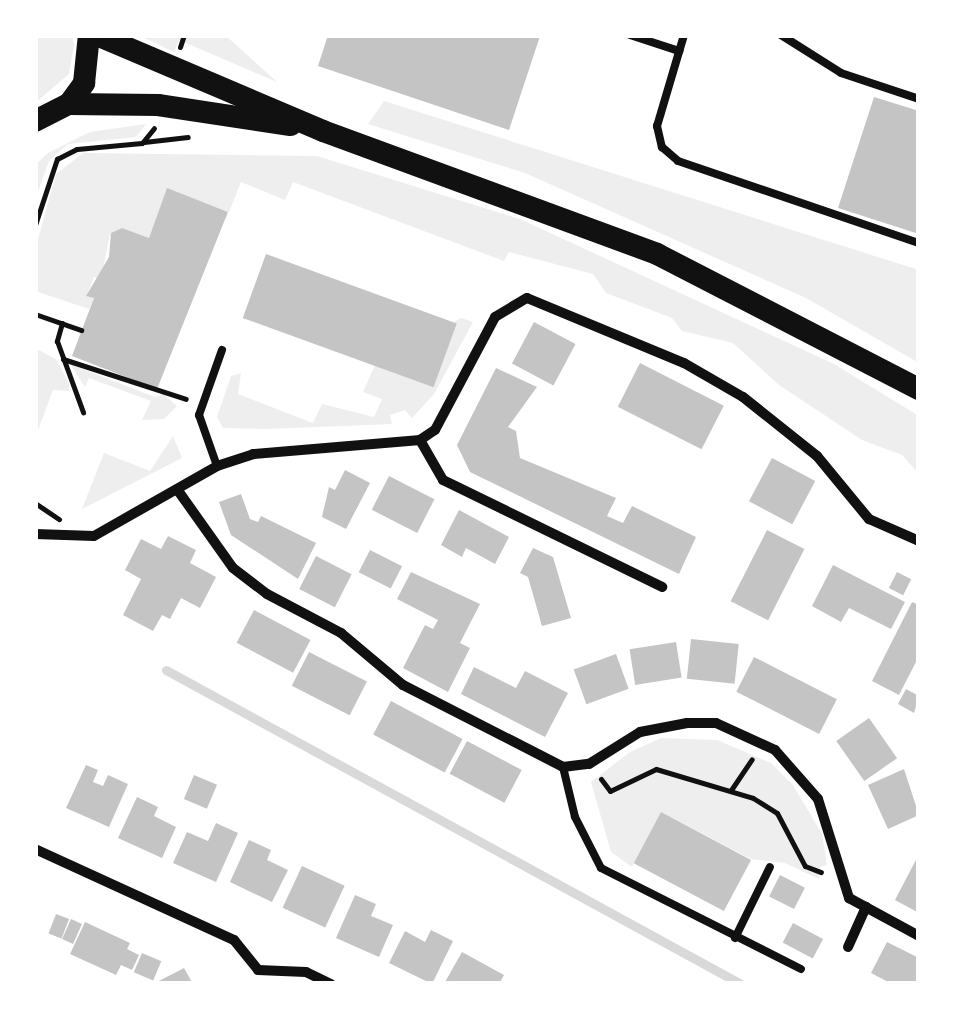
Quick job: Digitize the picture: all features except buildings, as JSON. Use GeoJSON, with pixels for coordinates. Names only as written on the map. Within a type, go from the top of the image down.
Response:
{"type":"FeatureCollection","features":[{"type":"Feature","properties":{"kind":"main road"},"geometry":{"type":"LineString","coordinates":[[38,126],[69,104],[84,82],[88,35]]}},
{"type":"Feature","properties":{"kind":"main road"},"geometry":{"type":"LineString","coordinates":[[97,35],[323,131],[657,254],[919,389]]}},
{"type":"Feature","properties":{"kind":"main road"},"geometry":{"type":"LineString","coordinates":[[69,104],[158,105],[323,131]]}},
{"type":"Feature","properties":{"kind":"street"},"geometry":{"type":"LineString","coordinates":[[35,534],[94,536],[179,492],[217,466],[300,447],[420,440],[435,430],[495,317],[515,301],[539,299],[744,397],[817,456],[869,519],[919,541]]}},
{"type":"Feature","properties":{"kind":"street"},"geometry":{"type":"LineString","coordinates":[[420,440],[443,480],[662,587]]}},
{"type":"Feature","properties":{"kind":"street"},"geometry":{"type":"LineString","coordinates":[[179,492],[233,568],[267,594],[341,633],[403,685],[563,768],[590,764],[620,740],[666,724],[716,723],[762,744],[809,783],[828,821],[844,891],[866,908],[919,936]]}},
{"type":"Feature","properties":{"kind":"street"},"geometry":{"type":"LineString","coordinates":[[35,849],[234,940],[258,970],[258,984]]}},
{"type":"Feature","properties":{"kind":"street"},"geometry":{"type":"LineString","coordinates":[[848,947],[866,908]]}},
{"type":"Feature","properties":{"kind":"street"},"geometry":{"type":"LineString","coordinates":[[258,970],[306,972],[331,984]]}},
{"type":"Feature","properties":{"kind":"lane"},"geometry":{"type":"LineString","coordinates":[[630,35],[679,51]]}},
{"type":"Feature","properties":{"kind":"lane"},"geometry":{"type":"LineString","coordinates":[[684,35],[657,126],[662,147],[678,161],[919,243]]}},
{"type":"Feature","properties":{"kind":"lane"},"geometry":{"type":"LineString","coordinates":[[781,35],[841,73],[919,99]]}},
{"type":"Feature","properties":{"kind":"lane"},"geometry":{"type":"LineString","coordinates":[[217,466],[199,415],[222,350]]}},
{"type":"Feature","properties":{"kind":"lane"},"geometry":{"type":"LineString","coordinates":[[563,768],[575,817],[601,868],[801,969]]}},
{"type":"Feature","properties":{"kind":"lane"},"geometry":{"type":"LineString","coordinates":[[735,938],[770,868]]}},
{"type":"Feature","properties":{"kind":"path"},"geometry":{"type":"LineString","coordinates":[[173,65],[184,35]]}},
{"type":"Feature","properties":{"kind":"path"},"geometry":{"type":"LineString","coordinates":[[35,225],[57,159],[77,149],[142,142],[154,128],[158,105]]}},
{"type":"Feature","properties":{"kind":"path"},"geometry":{"type":"LineString","coordinates":[[35,314],[81,330]]}},
{"type":"Feature","properties":{"kind":"path"},"geometry":{"type":"LineString","coordinates":[[62,323],[57,341],[83,412]]}},
{"type":"Feature","properties":{"kind":"path"},"geometry":{"type":"LineString","coordinates":[[64,359],[202,406]]}},
{"type":"Feature","properties":{"kind":"path"},"geometry":{"type":"LineString","coordinates":[[731,790],[762,744]]}},
{"type":"Feature","properties":{"kind":"path"},"geometry":{"type":"LineString","coordinates":[[590,764],[610,791],[656,769],[731,790],[777,813],[806,866],[839,870]]}},
{"type":"Feature","properties":{"kind":"shaded area"},"geometry":{"type":"Polygon","coordinates":[[[35,35],[72,35],[74,44],[69,74],[35,103],[35,35]]]}},
{"type":"Feature","properties":{"kind":"shaded area"},"geometry":{"type":"Polygon","coordinates":[[[138,35],[225,35],[277,82],[179,40],[174,52],[138,35]]]}},
{"type":"Feature","properties":{"kind":"shaded area"},"geometry":{"type":"Polygon","coordinates":[[[384,101],[919,270],[919,363],[806,298],[525,173],[368,124],[384,101]]]}},
{"type":"Feature","properties":{"kind":"shaded area"},"geometry":{"type":"Polygon","coordinates":[[[146,124],[136,137],[68,144],[49,161],[35,200],[35,165],[48,153],[90,132],[146,124]]]}},
{"type":"Feature","properties":{"kind":"shaded area"},"geometry":{"type":"Polygon","coordinates":[[[83,153],[317,156],[520,219],[834,364],[919,416],[919,474],[902,455],[862,440],[779,385],[733,343],[682,331],[672,318],[606,293],[593,274],[509,252],[504,261],[293,182],[285,200],[241,182],[229,212],[167,189],[149,238],[122,228],[110,234],[101,279],[94,277],[87,295],[94,298],[89,309],[35,291],[35,250],[56,174],[83,153]]]}},
{"type":"Feature","properties":{"kind":"shaded area"},"geometry":{"type":"Polygon","coordinates":[[[461,318],[473,322],[434,394],[412,418],[405,410],[390,415],[392,424],[268,429],[223,428],[217,417],[231,376],[241,373],[238,394],[313,423],[322,404],[374,417],[382,399],[363,392],[374,367],[461,318]]]}},
{"type":"Feature","properties":{"kind":"shaded area"},"geometry":{"type":"Polygon","coordinates":[[[35,348],[57,360],[69,391],[53,390],[35,438],[35,348]]]}},
{"type":"Feature","properties":{"kind":"shaded area"},"geometry":{"type":"Polygon","coordinates":[[[70,364],[155,397],[163,394],[177,406],[164,419],[142,420],[151,401],[89,378],[85,387],[70,364]]]}},
{"type":"Feature","properties":{"kind":"shaded area"},"geometry":{"type":"Polygon","coordinates":[[[173,436],[182,458],[82,509],[104,453],[150,471],[173,436]]]}},
{"type":"Feature","properties":{"kind":"shaded area"},"geometry":{"type":"Polygon","coordinates":[[[661,738],[717,740],[771,763],[793,785],[822,834],[827,865],[820,867],[819,879],[785,863],[751,859],[661,812],[632,867],[611,852],[591,782],[630,752],[661,738]]]}},
{"type":"Feature","properties":{"kind":"waterway"},"geometry":{"type":"LineString","coordinates":[[166,670],[741,984]]}}]}
